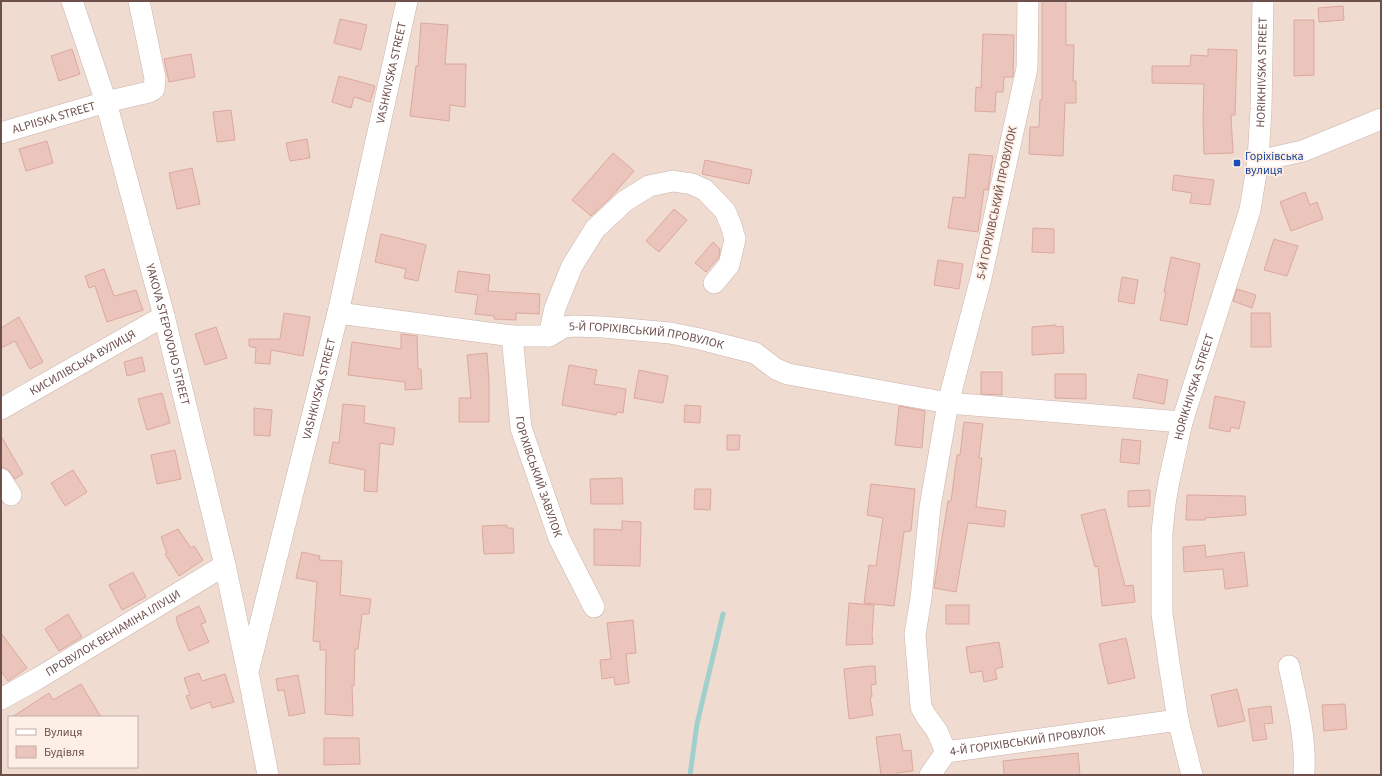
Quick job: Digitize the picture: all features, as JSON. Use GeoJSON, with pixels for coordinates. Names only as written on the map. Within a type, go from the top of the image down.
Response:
{"type":"FeatureCollection","features":[{"type":"Feature","properties":{"kind":"street","name":"YAKOVA STEPOVOHO STREET"},"geometry":{"type":"LineString","coordinates":[[72,1],[106,102],[164,316],[225,565],[248,673]]}},
{"type":"Feature","properties":{"kind":"street","name":"ALPIISKA STREET"},"geometry":{"type":"LineString","coordinates":[[1,133],[106,102],[149,92],[154,89],[155,78],[139,1]]}},
{"type":"Feature","properties":{"kind":"street","name":"VASHKIVSKA STREET"},"geometry":{"type":"LineString","coordinates":[[268,775],[248,673],[338,313],[407,1]]}},
{"type":"Feature","properties":{"kind":"street","name":"5-Й ГОРІХІВСЬКИЙ ПРОВУЛОК"},"geometry":{"type":"LineString","coordinates":[[948,403],[981,278],[1027,68],[1028,1]]}},
{"type":"Feature","properties":{"kind":"street","name":"HORIKHIVSKA STREET"},"geometry":{"type":"LineString","coordinates":[[1192,775],[1178,720],[1162,614],[1162,533],[1169,481],[1182,422],[1250,210],[1258,162],[1262,109],[1263,1]]}},
{"type":"Feature","properties":{"kind":"street"},"geometry":{"type":"LineString","coordinates":[[1258,162],[1303,151],[1381,119]]}},
{"type":"Feature","properties":{"kind":"street"},"geometry":{"type":"LineString","coordinates":[[549,336],[555,308],[572,266],[595,229],[625,201],[649,186],[673,181],[692,184],[705,190],[725,211],[735,239],[729,265],[714,283]]}},
{"type":"Feature","properties":{"kind":"street","name":"5-Й ГОРІХІВСЬКИЙ ПРОВУЛОК"},"geometry":{"type":"LineString","coordinates":[[338,313],[512,336],[549,336],[564,327],[574,326],[670,333],[755,353],[776,369],[788,374],[948,403],[1182,422]]}},
{"type":"Feature","properties":{"kind":"street","name":"КИСИЛІВСЬКА ВУЛИЦЯ"},"geometry":{"type":"LineString","coordinates":[[1,409],[164,316]]}},
{"type":"Feature","properties":{"kind":"street","name":"ГОРІХІВСЬКИЙ ЗАВУЛОК"},"geometry":{"type":"LineString","coordinates":[[512,336],[521,428],[559,538],[594,608]]}},
{"type":"Feature","properties":{"kind":"street","name":"4-Й ГОРІХІВСЬКИЙ ПРОВУЛОК"},"geometry":{"type":"LineString","coordinates":[[948,403],[930,507],[921,598],[915,634],[921,707],[937,731],[946,752],[1178,720]]}},
{"type":"Feature","properties":{"kind":"street","name":"ПРОВУЛОК ВЕНІАМІНА ІЛІУЦИ"},"geometry":{"type":"LineString","coordinates":[[1,699],[37,679],[225,565]]}},
{"type":"Feature","properties":{"kind":"street"},"geometry":{"type":"LineString","coordinates":[[1289,666],[1303,737],[1305,758],[1304,771]]}},
{"type":"Feature","properties":{"kind":"street"},"geometry":{"type":"LineString","coordinates":[[930,775],[946,752]]}},
{"type":"Feature","properties":{"kind":"shaded area"},"geometry":{"type":"Polygon","coordinates":[[[1,1],[1381,1],[1381,775],[1,775],[1,1]]]}},
{"type":"Feature","properties":{"kind":"building"},"geometry":{"type":"Polygon","coordinates":[[[1042,1],[1066,1],[1066,45],[1074,45],[1073,81],[1076,81],[1076,103],[1065,103],[1063,156],[1029,154],[1030,127],[1039,127],[1040,100],[1042,100],[1042,1]]]}},
{"type":"Feature","properties":{"kind":"building"},"geometry":{"type":"Polygon","coordinates":[[[1343,6],[1344,20],[1319,22],[1318,8],[1343,6]]]}},
{"type":"Feature","properties":{"kind":"building"},"geometry":{"type":"Polygon","coordinates":[[[340,19],[367,25],[361,50],[334,43],[340,19]]]}},
{"type":"Feature","properties":{"kind":"building"},"geometry":{"type":"Polygon","coordinates":[[[1294,20],[1314,20],[1314,75],[1294,76],[1294,20]]]}},
{"type":"Feature","properties":{"kind":"building"},"geometry":{"type":"Polygon","coordinates":[[[421,23],[448,25],[445,64],[466,64],[465,107],[450,105],[449,121],[410,116],[416,66],[418,66],[421,23]]]}},
{"type":"Feature","properties":{"kind":"building"},"geometry":{"type":"Polygon","coordinates":[[[983,34],[1014,35],[1013,77],[1004,77],[1003,92],[996,92],[995,112],[975,111],[976,87],[981,88],[983,34]]]}},
{"type":"Feature","properties":{"kind":"building"},"geometry":{"type":"Polygon","coordinates":[[[72,49],[80,74],[59,81],[51,56],[72,49]]]}},
{"type":"Feature","properties":{"kind":"building"},"geometry":{"type":"Polygon","coordinates":[[[1208,49],[1237,50],[1235,115],[1231,115],[1233,153],[1204,154],[1204,84],[1152,83],[1152,66],[1190,66],[1191,55],[1208,56],[1208,49]]]}},
{"type":"Feature","properties":{"kind":"building"},"geometry":{"type":"Polygon","coordinates":[[[191,54],[195,77],[169,82],[164,59],[191,54]]]}},
{"type":"Feature","properties":{"kind":"building"},"geometry":{"type":"Polygon","coordinates":[[[339,76],[375,86],[370,102],[354,97],[351,108],[332,102],[339,76]]]}},
{"type":"Feature","properties":{"kind":"building"},"geometry":{"type":"Polygon","coordinates":[[[231,110],[235,140],[217,142],[213,112],[231,110]]]}},
{"type":"Feature","properties":{"kind":"building"},"geometry":{"type":"Polygon","coordinates":[[[307,139],[310,158],[290,161],[286,143],[307,139]]]}},
{"type":"Feature","properties":{"kind":"building"},"geometry":{"type":"Polygon","coordinates":[[[47,141],[53,163],[26,171],[19,149],[47,141]]]}},
{"type":"Feature","properties":{"kind":"building"},"geometry":{"type":"Polygon","coordinates":[[[613,153],[634,171],[610,198],[591,216],[572,200],[613,153]]]}},
{"type":"Feature","properties":{"kind":"building"},"geometry":{"type":"Polygon","coordinates":[[[969,154],[993,156],[988,190],[984,189],[978,232],[948,228],[953,197],[965,198],[969,154]]]}},
{"type":"Feature","properties":{"kind":"building"},"geometry":{"type":"Polygon","coordinates":[[[705,160],[752,170],[749,184],[702,174],[705,160]]]}},
{"type":"Feature","properties":{"kind":"building"},"geometry":{"type":"Polygon","coordinates":[[[192,168],[200,204],[177,209],[169,173],[192,168]]]}},
{"type":"Feature","properties":{"kind":"building"},"geometry":{"type":"Polygon","coordinates":[[[1174,175],[1214,180],[1210,205],[1190,203],[1192,193],[1172,190],[1174,175]]]}},
{"type":"Feature","properties":{"kind":"building"},"geometry":{"type":"Polygon","coordinates":[[[1305,192],[1310,205],[1317,202],[1323,219],[1291,231],[1280,202],[1305,192]]]}},
{"type":"Feature","properties":{"kind":"building"},"geometry":{"type":"Polygon","coordinates":[[[674,209],[687,220],[659,252],[646,241],[674,209]]]}},
{"type":"Feature","properties":{"kind":"building"},"geometry":{"type":"Polygon","coordinates":[[[1033,228],[1054,229],[1054,253],[1032,252],[1033,228]]]}},
{"type":"Feature","properties":{"kind":"building"},"geometry":{"type":"Polygon","coordinates":[[[381,234],[426,245],[418,281],[404,278],[406,269],[375,262],[381,234]]]}},
{"type":"Feature","properties":{"kind":"building"},"geometry":{"type":"Polygon","coordinates":[[[1274,239],[1298,246],[1287,276],[1264,270],[1274,239]]]}},
{"type":"Feature","properties":{"kind":"building"},"geometry":{"type":"Polygon","coordinates":[[[713,242],[720,249],[719,257],[706,272],[695,263],[713,242]]]}},
{"type":"Feature","properties":{"kind":"building"},"geometry":{"type":"Polygon","coordinates":[[[1171,257],[1200,264],[1187,325],[1160,320],[1171,257]]]}},
{"type":"Feature","properties":{"kind":"building"},"geometry":{"type":"Polygon","coordinates":[[[938,260],[963,264],[959,289],[934,285],[938,260]]]}},
{"type":"Feature","properties":{"kind":"building"},"geometry":{"type":"Polygon","coordinates":[[[104,269],[114,296],[136,290],[143,310],[107,322],[95,286],[89,288],[85,276],[104,269]]]}},
{"type":"Feature","properties":{"kind":"building"},"geometry":{"type":"Polygon","coordinates":[[[458,271],[490,275],[488,291],[540,294],[539,314],[516,313],[516,320],[494,319],[494,316],[475,314],[478,295],[455,292],[458,271]]]}},
{"type":"Feature","properties":{"kind":"building"},"geometry":{"type":"Polygon","coordinates":[[[1122,277],[1138,280],[1134,304],[1118,301],[1122,277]]]}},
{"type":"Feature","properties":{"kind":"building"},"geometry":{"type":"Polygon","coordinates":[[[1237,289],[1256,295],[1252,308],[1233,301],[1237,289]]]}},
{"type":"Feature","properties":{"kind":"building"},"geometry":{"type":"Polygon","coordinates":[[[284,313],[310,317],[303,356],[271,350],[270,364],[255,363],[256,348],[249,346],[249,339],[280,339],[284,313]]]}},
{"type":"Feature","properties":{"kind":"building"},"geometry":{"type":"Polygon","coordinates":[[[1251,313],[1270,313],[1271,347],[1251,347],[1251,313]]]}},
{"type":"Feature","properties":{"kind":"building"},"geometry":{"type":"Polygon","coordinates":[[[19,317],[43,362],[30,369],[15,341],[1,348],[1,328],[19,317]]]}},
{"type":"Feature","properties":{"kind":"building"},"geometry":{"type":"Polygon","coordinates":[[[1056,325],[1056,327],[1063,326],[1064,353],[1032,355],[1032,327],[1056,325]]]}},
{"type":"Feature","properties":{"kind":"building"},"geometry":{"type":"Polygon","coordinates":[[[216,327],[227,358],[205,365],[195,334],[216,327]]]}},
{"type":"Feature","properties":{"kind":"building"},"geometry":{"type":"Polygon","coordinates":[[[401,334],[417,336],[418,369],[421,369],[422,389],[405,390],[405,382],[348,375],[352,342],[401,349],[401,334]]]}},
{"type":"Feature","properties":{"kind":"building"},"geometry":{"type":"Polygon","coordinates":[[[487,353],[489,422],[459,422],[459,398],[471,398],[467,355],[487,353]]]}},
{"type":"Feature","properties":{"kind":"building"},"geometry":{"type":"Polygon","coordinates":[[[142,357],[145,371],[127,376],[124,362],[142,357]]]}},
{"type":"Feature","properties":{"kind":"building"},"geometry":{"type":"Polygon","coordinates":[[[569,365],[597,370],[594,384],[626,389],[623,413],[617,412],[616,415],[562,405],[569,365]]]}},
{"type":"Feature","properties":{"kind":"building"},"geometry":{"type":"Polygon","coordinates":[[[639,370],[668,376],[663,403],[634,398],[639,370]]]}},
{"type":"Feature","properties":{"kind":"building"},"geometry":{"type":"Polygon","coordinates":[[[981,372],[1002,372],[1002,395],[981,394],[981,372]]]}},
{"type":"Feature","properties":{"kind":"building"},"geometry":{"type":"Polygon","coordinates":[[[1055,374],[1086,374],[1086,399],[1055,398],[1055,374]]]}},
{"type":"Feature","properties":{"kind":"building"},"geometry":{"type":"Polygon","coordinates":[[[1138,374],[1168,380],[1164,404],[1133,398],[1138,374]]]}},
{"type":"Feature","properties":{"kind":"building"},"geometry":{"type":"Polygon","coordinates":[[[162,393],[170,423],[147,430],[138,399],[162,393]]]}},
{"type":"Feature","properties":{"kind":"building"},"geometry":{"type":"Polygon","coordinates":[[[1215,396],[1245,402],[1239,429],[1231,427],[1230,432],[1209,428],[1215,396]]]}},
{"type":"Feature","properties":{"kind":"building"},"geometry":{"type":"Polygon","coordinates":[[[343,404],[365,406],[364,423],[395,428],[393,445],[380,443],[377,492],[364,491],[365,470],[329,463],[333,442],[339,443],[343,404]]]}},
{"type":"Feature","properties":{"kind":"building"},"geometry":{"type":"Polygon","coordinates":[[[685,405],[701,406],[700,423],[684,422],[685,405]]]}},
{"type":"Feature","properties":{"kind":"building"},"geometry":{"type":"Polygon","coordinates":[[[899,406],[925,411],[922,448],[895,445],[899,406]]]}},
{"type":"Feature","properties":{"kind":"building"},"geometry":{"type":"Polygon","coordinates":[[[254,408],[272,410],[270,436],[254,435],[254,408]]]}},
{"type":"Feature","properties":{"kind":"building"},"geometry":{"type":"Polygon","coordinates":[[[964,422],[983,424],[979,458],[982,458],[976,507],[1006,511],[1004,527],[968,523],[956,592],[934,588],[948,501],[951,501],[957,455],[960,455],[964,422]]]}},
{"type":"Feature","properties":{"kind":"building"},"geometry":{"type":"Polygon","coordinates":[[[727,435],[740,435],[739,450],[727,450],[727,435]]]}},
{"type":"Feature","properties":{"kind":"building"},"geometry":{"type":"Polygon","coordinates":[[[1,436],[23,474],[15,479],[7,469],[1,467],[1,436]]]}},
{"type":"Feature","properties":{"kind":"building"},"geometry":{"type":"Polygon","coordinates":[[[1122,439],[1141,441],[1139,464],[1120,462],[1122,439]]]}},
{"type":"Feature","properties":{"kind":"building"},"geometry":{"type":"Polygon","coordinates":[[[175,450],[181,479],[157,484],[151,455],[175,450]]]}},
{"type":"Feature","properties":{"kind":"building"},"geometry":{"type":"Polygon","coordinates":[[[73,470],[87,492],[65,506],[51,483],[73,470]]]}},
{"type":"Feature","properties":{"kind":"building"},"geometry":{"type":"Polygon","coordinates":[[[622,478],[623,504],[591,504],[590,479],[622,478]]]}},
{"type":"Feature","properties":{"kind":"building"},"geometry":{"type":"Polygon","coordinates":[[[871,484],[915,489],[911,531],[904,532],[894,606],[864,603],[869,565],[876,566],[883,518],[867,515],[871,484]]]}},
{"type":"Feature","properties":{"kind":"building"},"geometry":{"type":"Polygon","coordinates":[[[695,489],[711,489],[710,510],[694,509],[695,489]]]}},
{"type":"Feature","properties":{"kind":"building"},"geometry":{"type":"Polygon","coordinates":[[[1150,490],[1150,506],[1128,507],[1128,491],[1150,490]]]}},
{"type":"Feature","properties":{"kind":"building"},"geometry":{"type":"Polygon","coordinates":[[[1187,495],[1245,496],[1246,515],[1205,518],[1205,520],[1186,520],[1187,495]]]}},
{"type":"Feature","properties":{"kind":"building"},"geometry":{"type":"Polygon","coordinates":[[[1105,509],[1125,586],[1133,585],[1135,602],[1102,606],[1098,566],[1095,567],[1081,515],[1105,509]]]}},
{"type":"Feature","properties":{"kind":"building"},"geometry":{"type":"Polygon","coordinates":[[[622,521],[641,522],[640,566],[594,565],[594,529],[622,530],[622,521]]]}},
{"type":"Feature","properties":{"kind":"building"},"geometry":{"type":"Polygon","coordinates":[[[507,525],[507,528],[513,528],[514,553],[484,554],[482,526],[507,525]]]}},
{"type":"Feature","properties":{"kind":"building"},"geometry":{"type":"Polygon","coordinates":[[[178,529],[191,548],[194,546],[203,560],[179,576],[165,554],[167,553],[161,537],[178,529]]]}},
{"type":"Feature","properties":{"kind":"building"},"geometry":{"type":"Polygon","coordinates":[[[1205,545],[1206,557],[1244,552],[1248,586],[1225,589],[1223,569],[1184,572],[1183,547],[1205,545]]]}},
{"type":"Feature","properties":{"kind":"building"},"geometry":{"type":"Polygon","coordinates":[[[302,552],[320,556],[319,560],[342,561],[340,595],[371,599],[369,614],[362,614],[358,649],[355,649],[354,686],[352,686],[353,716],[325,714],[326,650],[320,650],[320,642],[313,641],[317,582],[296,578],[302,552]]]}},
{"type":"Feature","properties":{"kind":"building"},"geometry":{"type":"Polygon","coordinates":[[[133,572],[146,597],[122,610],[109,585],[133,572]]]}},
{"type":"Feature","properties":{"kind":"building"},"geometry":{"type":"Polygon","coordinates":[[[849,603],[874,605],[872,635],[873,644],[846,645],[849,603]]]}},
{"type":"Feature","properties":{"kind":"building"},"geometry":{"type":"Polygon","coordinates":[[[946,605],[969,605],[969,624],[946,624],[946,605]]]}},
{"type":"Feature","properties":{"kind":"building"},"geometry":{"type":"Polygon","coordinates":[[[199,606],[206,622],[201,624],[209,642],[189,651],[176,617],[199,606]]]}},
{"type":"Feature","properties":{"kind":"building"},"geometry":{"type":"Polygon","coordinates":[[[68,614],[82,637],[59,651],[45,629],[68,614]]]}},
{"type":"Feature","properties":{"kind":"building"},"geometry":{"type":"Polygon","coordinates":[[[633,620],[636,653],[626,654],[629,683],[615,685],[614,677],[602,679],[600,660],[611,659],[607,623],[633,620]]]}},
{"type":"Feature","properties":{"kind":"building"},"geometry":{"type":"Polygon","coordinates":[[[1,633],[27,668],[8,681],[1,671],[1,633]]]}},
{"type":"Feature","properties":{"kind":"building"},"geometry":{"type":"Polygon","coordinates":[[[1126,638],[1135,678],[1108,684],[1099,644],[1126,638]]]}},
{"type":"Feature","properties":{"kind":"building"},"geometry":{"type":"Polygon","coordinates":[[[999,642],[1003,667],[995,669],[997,679],[984,682],[982,671],[970,673],[966,647],[999,642]]]}},
{"type":"Feature","properties":{"kind":"building"},"geometry":{"type":"Polygon","coordinates":[[[875,666],[876,684],[871,685],[872,697],[870,697],[873,715],[849,719],[844,669],[875,666]]]}},
{"type":"Feature","properties":{"kind":"building"},"geometry":{"type":"Polygon","coordinates":[[[199,673],[202,681],[225,674],[234,702],[212,708],[210,702],[191,709],[186,696],[190,695],[184,678],[199,673]]]}},
{"type":"Feature","properties":{"kind":"building"},"geometry":{"type":"Polygon","coordinates":[[[298,675],[305,713],[289,716],[284,690],[278,691],[276,679],[298,675]]]}},
{"type":"Feature","properties":{"kind":"building"},"geometry":{"type":"Polygon","coordinates":[[[81,684],[100,716],[14,716],[49,693],[53,700],[81,684]]]}},
{"type":"Feature","properties":{"kind":"building"},"geometry":{"type":"Polygon","coordinates":[[[1237,689],[1245,721],[1218,727],[1211,695],[1237,689]]]}},
{"type":"Feature","properties":{"kind":"building"},"geometry":{"type":"Polygon","coordinates":[[[1345,704],[1347,729],[1324,731],[1322,705],[1345,704]]]}},
{"type":"Feature","properties":{"kind":"building"},"geometry":{"type":"Polygon","coordinates":[[[1271,706],[1273,723],[1264,724],[1267,739],[1253,741],[1248,709],[1271,706]]]}},
{"type":"Feature","properties":{"kind":"building"},"geometry":{"type":"Polygon","coordinates":[[[900,734],[903,751],[911,750],[913,771],[896,773],[896,775],[881,775],[876,737],[900,734]]]}},
{"type":"Feature","properties":{"kind":"building"},"geometry":{"type":"Polygon","coordinates":[[[324,738],[359,738],[360,764],[324,765],[324,738]]]}},
{"type":"Feature","properties":{"kind":"building"},"geometry":{"type":"Polygon","coordinates":[[[1078,753],[1080,775],[1004,775],[1003,761],[1078,753]]]}},
{"type":"Feature","properties":{"kind":"waterway"},"geometry":{"type":"LineString","coordinates":[[690,775],[697,724],[723,614]]}},
{"type":"Feature","properties":{"kind":"place","name":"Горіхівська вулиця"},"geometry":{"type":"Point","coordinates":[1237,163]}}]}
